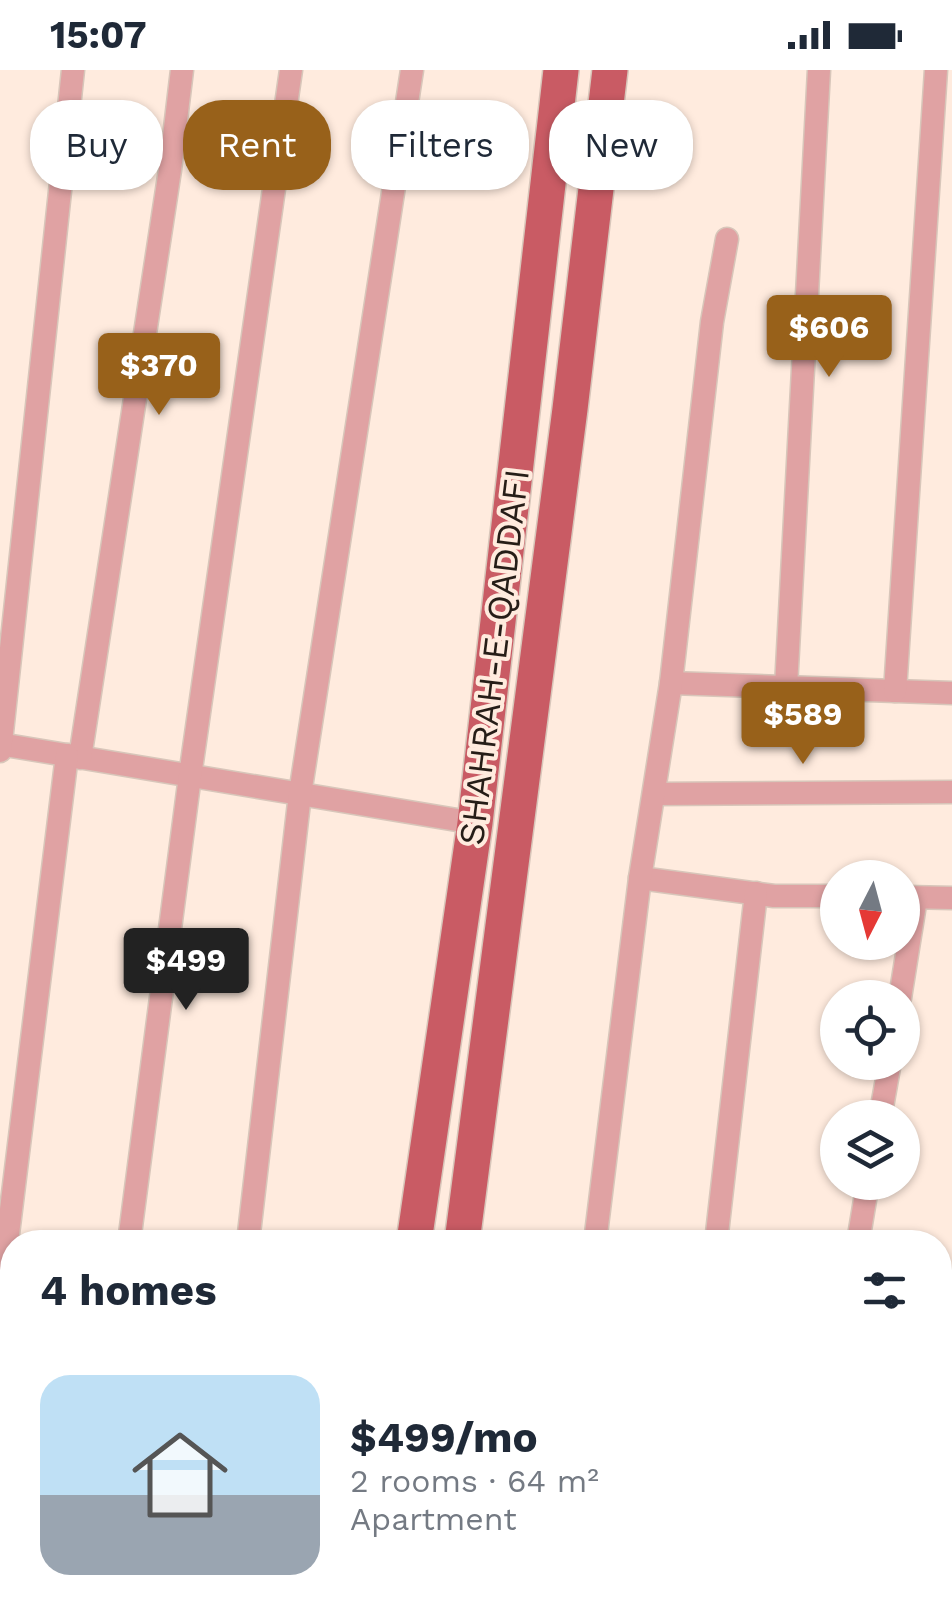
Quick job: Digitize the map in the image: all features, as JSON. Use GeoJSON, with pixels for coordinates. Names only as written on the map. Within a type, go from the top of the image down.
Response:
{"type":"FeatureCollection","features":[{"type":"Feature","properties":{"kind":"main road","name":"SHAHRAH-E-QADDAFI"},"geometry":{"type":"LineString","coordinates":[[416,1230],[475,823],[562,70]]}},
{"type":"Feature","properties":{"kind":"main road","name":"SHAHRAH-E-QADDAFI"},"geometry":{"type":"LineString","coordinates":[[464,1230],[610,70]]}},
{"type":"Feature","properties":{"kind":"street"},"geometry":{"type":"LineString","coordinates":[[73,70],[0,747],[475,823]]}},
{"type":"Feature","properties":{"kind":"street"},"geometry":{"type":"LineString","coordinates":[[9,1230],[74,757],[170,170],[182,70]]}},
{"type":"Feature","properties":{"kind":"street"},"geometry":{"type":"LineString","coordinates":[[131,1230],[190,776],[291,70]]}},
{"type":"Feature","properties":{"kind":"street"},"geometry":{"type":"LineString","coordinates":[[249,1230],[300,794],[412,70]]}},
{"type":"Feature","properties":{"kind":"street"},"geometry":{"type":"LineString","coordinates":[[786,687],[819,70]]}},
{"type":"Feature","properties":{"kind":"street"},"geometry":{"type":"LineString","coordinates":[[895,691],[936,70]]}},
{"type":"Feature","properties":{"kind":"street"},"geometry":{"type":"LineString","coordinates":[[597,1230],[640,878],[671,682],[712,322],[727,239]]}},
{"type":"Feature","properties":{"kind":"street"},"geometry":{"type":"LineString","coordinates":[[671,682],[952,693]]}},
{"type":"Feature","properties":{"kind":"street"},"geometry":{"type":"LineString","coordinates":[[654,794],[952,792]]}},
{"type":"Feature","properties":{"kind":"street"},"geometry":{"type":"LineString","coordinates":[[640,878],[756,893],[820,895]]}},
{"type":"Feature","properties":{"kind":"street"},"geometry":{"type":"LineString","coordinates":[[717,1230],[756,893]]}},
{"type":"Feature","properties":{"kind":"street"},"geometry":{"type":"LineString","coordinates":[[920,898],[952,898]]}},
{"type":"Feature","properties":{"kind":"street"},"geometry":{"type":"LineString","coordinates":[[860,1230],[865,1200]]}}]}
